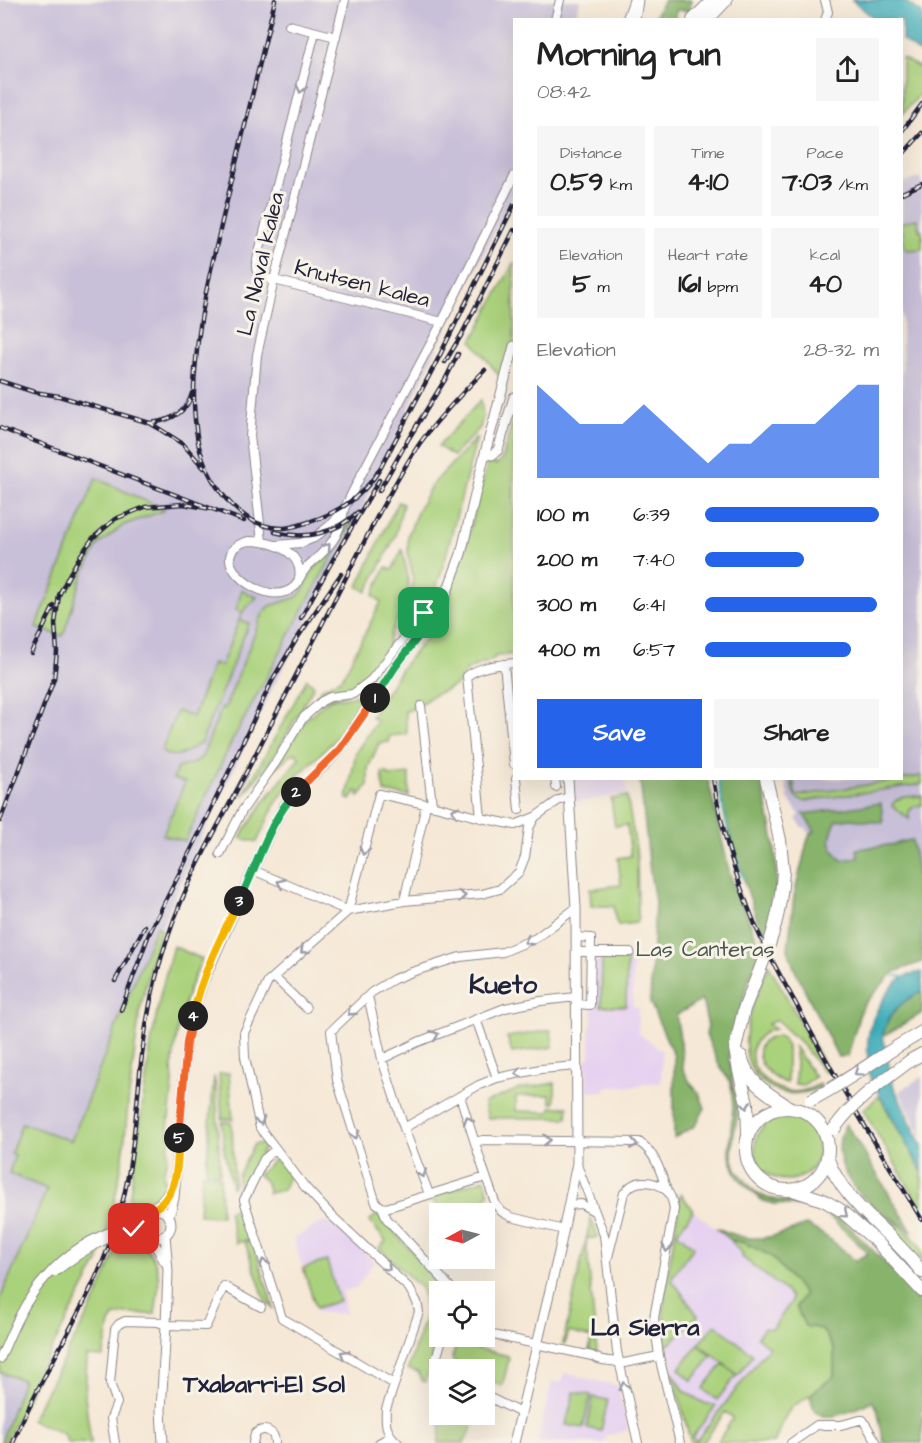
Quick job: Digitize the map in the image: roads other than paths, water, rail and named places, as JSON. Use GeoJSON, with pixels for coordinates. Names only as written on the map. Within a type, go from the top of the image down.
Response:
{"type":"FeatureCollection","features":[{"type":"Feature","properties":{"kind":"main road"},"geometry":{"type":"LineString","coordinates":[[695,18],[713,0]]}},
{"type":"Feature","properties":{"kind":"main road"},"geometry":{"type":"LineString","coordinates":[[709,18],[726,0]]}},
{"type":"Feature","properties":{"kind":"main road"},"geometry":{"type":"LineString","coordinates":[[766,780],[780,840],[783,871],[776,925],[744,1009],[735,1049],[747,1103],[746,1156],[749,1166],[762,1182],[771,1187],[792,1190],[823,1200],[839,1209],[876,1241],[922,1291]]}},
{"type":"Feature","properties":{"kind":"main road"},"geometry":{"type":"LineString","coordinates":[[748,1135],[754,1123],[764,1114],[776,1109],[793,1108],[840,1085],[878,1058],[922,1032]]}},
{"type":"Feature","properties":{"kind":"main road"},"geometry":{"type":"LineString","coordinates":[[738,1034],[744,1064],[753,1080],[765,1092],[815,1118],[822,1126],[826,1136],[833,1173],[843,1189],[922,1272]]}},
{"type":"Feature","properties":{"kind":"main road"},"geometry":{"type":"LineString","coordinates":[[792,1190],[815,1179],[823,1169],[834,1129],[849,1110],[865,1095],[917,1057]]}},
{"type":"Feature","properties":{"kind":"street","name":"La Naval kalea"},"geometry":{"type":"LineString","coordinates":[[262,542],[250,436],[258,355],[274,280],[345,0]]}},
{"type":"Feature","properties":{"kind":"street"},"geometry":{"type":"LineString","coordinates":[[556,18],[560,0]]}},
{"type":"Feature","properties":{"kind":"street"},"geometry":{"type":"LineString","coordinates":[[628,18],[636,0]]}},
{"type":"Feature","properties":{"kind":"street"},"geometry":{"type":"LineString","coordinates":[[635,18],[636,0]]}},
{"type":"Feature","properties":{"kind":"street"},"geometry":{"type":"LineString","coordinates":[[825,0],[828,12],[826,18]]}},
{"type":"Feature","properties":{"kind":"street"},"geometry":{"type":"LineString","coordinates":[[289,25],[336,37]]}},
{"type":"Feature","properties":{"kind":"street"},"geometry":{"type":"LineString","coordinates":[[274,280],[260,276],[256,264],[315,32]]}},
{"type":"Feature","properties":{"kind":"street"},"geometry":{"type":"LineString","coordinates":[[276,546],[301,543],[314,538],[333,523],[345,508],[442,322],[513,178]]}},
{"type":"Feature","properties":{"kind":"street","name":"Knutsen kalea"},"geometry":{"type":"LineString","coordinates":[[274,280],[442,322]]}},
{"type":"Feature","properties":{"kind":"street"},"geometry":{"type":"LineString","coordinates":[[168,1217],[174,1198],[187,1041],[203,982],[270,832],[284,806],[294,793],[340,749],[395,667],[443,603],[461,554],[513,350]]}},
{"type":"Feature","properties":{"kind":"street"},"geometry":{"type":"LineString","coordinates":[[485,453],[492,454],[498,450],[513,401]]}},
{"type":"Feature","properties":{"kind":"street"},"geometry":{"type":"LineString","coordinates":[[299,580],[299,567],[296,561],[288,552],[276,546],[248,541],[232,549],[230,557],[232,569],[239,578],[266,592],[280,594],[292,590],[299,580],[303,571],[307,566],[333,541],[342,524],[345,508]]}},
{"type":"Feature","properties":{"kind":"street"},"geometry":{"type":"LineString","coordinates":[[220,854],[242,811],[303,718],[322,701],[330,697],[353,694],[371,680],[424,613],[429,608],[438,610]]}},
{"type":"Feature","properties":{"kind":"street"},"geometry":{"type":"LineString","coordinates":[[481,818],[467,676],[485,667],[513,663]]}},
{"type":"Feature","properties":{"kind":"street"},"geometry":{"type":"LineString","coordinates":[[504,664],[513,731]]}},
{"type":"Feature","properties":{"kind":"street"},"geometry":{"type":"LineString","coordinates":[[404,900],[429,805],[421,706]]}},
{"type":"Feature","properties":{"kind":"street"},"geometry":{"type":"LineString","coordinates":[[516,780],[519,810]]}},
{"type":"Feature","properties":{"kind":"street"},"geometry":{"type":"LineString","coordinates":[[514,1443],[564,1230],[577,1163],[576,908],[568,780]]}},
{"type":"Feature","properties":{"kind":"street"},"geometry":{"type":"LineString","coordinates":[[348,911],[379,794],[516,825],[527,837]]}},
{"type":"Feature","properties":{"kind":"street"},"geometry":{"type":"LineString","coordinates":[[516,825],[535,818],[559,800],[569,797]]}},
{"type":"Feature","properties":{"kind":"street"},"geometry":{"type":"LineString","coordinates":[[398,1443],[390,1437],[388,1432],[386,1409],[419,1312],[415,1296],[305,1187],[260,1128],[245,1057],[244,1033],[268,982],[348,911],[404,900],[482,894],[500,889],[519,872],[525,856],[529,828],[535,818]]}},
{"type":"Feature","properties":{"kind":"street"},"geometry":{"type":"LineString","coordinates":[[253,870],[348,911]]}},
{"type":"Feature","properties":{"kind":"street"},"geometry":{"type":"LineString","coordinates":[[486,1177],[386,1208],[376,1203],[337,1080],[331,1030],[377,988],[394,979],[460,957],[503,952],[536,938],[576,908]]}},
{"type":"Feature","properties":{"kind":"street"},"geometry":{"type":"LineString","coordinates":[[382,1059],[418,1042],[505,1008],[532,1002],[576,1001],[590,1005],[591,938],[576,937]]}},
{"type":"Feature","properties":{"kind":"street"},"geometry":{"type":"LineString","coordinates":[[576,952],[630,952]]}},
{"type":"Feature","properties":{"kind":"street"},"geometry":{"type":"LineString","coordinates":[[274,977],[306,1008]]}},
{"type":"Feature","properties":{"kind":"street"},"geometry":{"type":"LineString","coordinates":[[368,996],[382,1059],[404,1128],[429,1194]]}},
{"type":"Feature","properties":{"kind":"street"},"geometry":{"type":"LineString","coordinates":[[476,1018],[497,1078]]}},
{"type":"Feature","properties":{"kind":"street"},"geometry":{"type":"LineString","coordinates":[[404,1128],[479,1085],[497,1078],[541,1069],[577,1066]]}},
{"type":"Feature","properties":{"kind":"street"},"geometry":{"type":"LineString","coordinates":[[460,1096],[496,1205],[511,1217],[564,1230]]}},
{"type":"Feature","properties":{"kind":"street"},"geometry":{"type":"LineString","coordinates":[[476,1142],[483,1140],[639,1142],[650,1151],[672,1199],[674,1209],[654,1318],[658,1356],[680,1443]]}},
{"type":"Feature","properties":{"kind":"street"},"geometry":{"type":"LineString","coordinates":[[276,1149],[264,1159],[244,1200],[282,1318],[394,1384]]}},
{"type":"Feature","properties":{"kind":"street"},"geometry":{"type":"LineString","coordinates":[[577,1163],[604,1235],[619,1363],[638,1443]]}},
{"type":"Feature","properties":{"kind":"street"},"geometry":{"type":"LineString","coordinates":[[0,1359],[20,1313],[46,1277],[72,1258],[124,1230],[148,1214],[169,1195],[175,1181]]}},
{"type":"Feature","properties":{"kind":"street"},"geometry":{"type":"LineString","coordinates":[[608,1257],[624,1193],[631,1185],[648,1182],[657,1184],[667,1191]]}},
{"type":"Feature","properties":{"kind":"street"},"geometry":{"type":"LineString","coordinates":[[569,1205],[581,1204],[594,1211]]}},
{"type":"Feature","properties":{"kind":"street"},"geometry":{"type":"LineString","coordinates":[[382,1207],[387,1218],[445,1281]]}},
{"type":"Feature","properties":{"kind":"street"},"geometry":{"type":"LineString","coordinates":[[124,1230],[134,1229],[158,1238],[165,1235],[170,1225],[168,1217],[161,1211],[148,1214]]}},
{"type":"Feature","properties":{"kind":"street"},"geometry":{"type":"LineString","coordinates":[[148,1214],[143,1227],[167,1267]]}},
{"type":"Feature","properties":{"kind":"street"},"geometry":{"type":"LineString","coordinates":[[163,1443],[161,1410],[166,1325],[165,1235]]}},
{"type":"Feature","properties":{"kind":"street"},"geometry":{"type":"LineString","coordinates":[[115,1443],[111,1418],[117,1402],[111,1383],[115,1329],[119,1324],[125,1321],[206,1326],[224,1286],[261,1307]]}},
{"type":"Feature","properties":{"kind":"street"},"geometry":{"type":"LineString","coordinates":[[495,1335],[592,1356],[601,1361],[619,1363],[658,1356]]}},
{"type":"Feature","properties":{"kind":"street"},"geometry":{"type":"LineString","coordinates":[[495,1400],[521,1413]]}},
{"type":"Feature","properties":{"kind":"street"},"geometry":{"type":"LineString","coordinates":[[791,1443],[817,1425],[841,1425],[863,1420],[877,1443]]}},
{"type":"Feature","properties":{"kind":"street"},"geometry":{"type":"LineString","coordinates":[[253,1443],[255,1434],[261,1430],[268,1430],[273,1435],[275,1443]]}},
{"type":"Feature","properties":{"kind":"street"},"geometry":{"type":"LineString","coordinates":[[379,1443],[390,1437]]}},
{"type":"Feature","properties":{"kind":"water"},"geometry":{"type":"Polygon","coordinates":[[[852,0],[903,0],[922,13],[922,54],[903,41],[903,18],[874,18],[852,0]]]}},
{"type":"Feature","properties":{"kind":"water"},"geometry":{"type":"Polygon","coordinates":[[[922,972],[922,991],[896,1009],[888,1021],[883,1036],[893,1085],[922,1146],[922,1172],[870,1078],[868,1036],[874,1017],[889,991],[904,977],[922,972]]]}},
{"type":"Feature","properties":{"kind":"waterway"},"geometry":{"type":"LineString","coordinates":[[718,780],[728,829],[744,879]]}},
{"type":"Feature","properties":{"kind":"waterway"},"geometry":{"type":"LineString","coordinates":[[895,976],[905,977]]}},
{"type":"Feature","properties":{"kind":"railway"},"geometry":{"type":"LineString","coordinates":[[275,0],[207,286],[195,374],[194,412],[200,450],[220,491],[242,514],[269,527],[294,527],[339,509],[369,484],[381,467],[438,359],[513,207]]}},
{"type":"Feature","properties":{"kind":"railway"},"geometry":{"type":"LineString","coordinates":[[903,130],[922,104]]}},
{"type":"Feature","properties":{"kind":"railway"},"geometry":{"type":"LineString","coordinates":[[903,154],[922,133]]}},
{"type":"Feature","properties":{"kind":"railway"},"geometry":{"type":"LineString","coordinates":[[903,193],[922,184]]}},
{"type":"Feature","properties":{"kind":"railway"},"geometry":{"type":"LineString","coordinates":[[445,362],[462,334],[513,232]]}},
{"type":"Feature","properties":{"kind":"railway"},"geometry":{"type":"LineString","coordinates":[[379,491],[458,354]]}},
{"type":"Feature","properties":{"kind":"railway"},"geometry":{"type":"LineString","coordinates":[[13,1443],[99,1271],[115,1230],[126,1188],[150,1004],[164,948],[185,891],[399,477],[427,433],[485,370]]}},
{"type":"Feature","properties":{"kind":"railway"},"geometry":{"type":"LineString","coordinates":[[0,381],[150,423],[183,444],[204,468]]}},
{"type":"Feature","properties":{"kind":"railway"},"geometry":{"type":"LineString","coordinates":[[150,423],[177,415],[186,406],[192,393]]}},
{"type":"Feature","properties":{"kind":"railway"},"geometry":{"type":"LineString","coordinates":[[0,428],[244,521]]}},
{"type":"Feature","properties":{"kind":"railway"},"geometry":{"type":"LineString","coordinates":[[301,618],[379,480]]}},
{"type":"Feature","properties":{"kind":"railway"},"geometry":{"type":"LineString","coordinates":[[0,821],[54,679],[57,652],[55,624],[59,595],[82,553],[93,538],[115,519],[145,507],[183,504],[212,509]]}},
{"type":"Feature","properties":{"kind":"railway"},"geometry":{"type":"LineString","coordinates":[[275,532],[297,535],[319,533],[340,526],[358,512]]}},
{"type":"Feature","properties":{"kind":"railway"},"geometry":{"type":"LineString","coordinates":[[121,1010],[149,934],[273,679],[296,640],[341,574]]}},
{"type":"Feature","properties":{"kind":"railway"},"geometry":{"type":"LineString","coordinates":[[31,653],[54,606]]}},
{"type":"Feature","properties":{"kind":"railway"},"geometry":{"type":"LineString","coordinates":[[713,780],[730,854],[760,937],[826,1059],[922,1220]]}},
{"type":"Feature","properties":{"kind":"railway"},"geometry":{"type":"LineString","coordinates":[[115,981],[145,926]]}},
{"type":"Feature","properties":{"kind":"district","name":"Kueto"},"geometry":{"type":"Point","coordinates":[503,985]}},
{"type":"Feature","properties":{"kind":"district","name":"La Sierra"},"geometry":{"type":"Point","coordinates":[645,1328]}},
{"type":"Feature","properties":{"kind":"district","name":"Txabarri-El Sol"},"geometry":{"type":"Point","coordinates":[264,1385]}},
{"type":"Feature","properties":{"kind":"park label","name":"Las Canteras"},"geometry":{"type":"Point","coordinates":[705,949]}}]}
